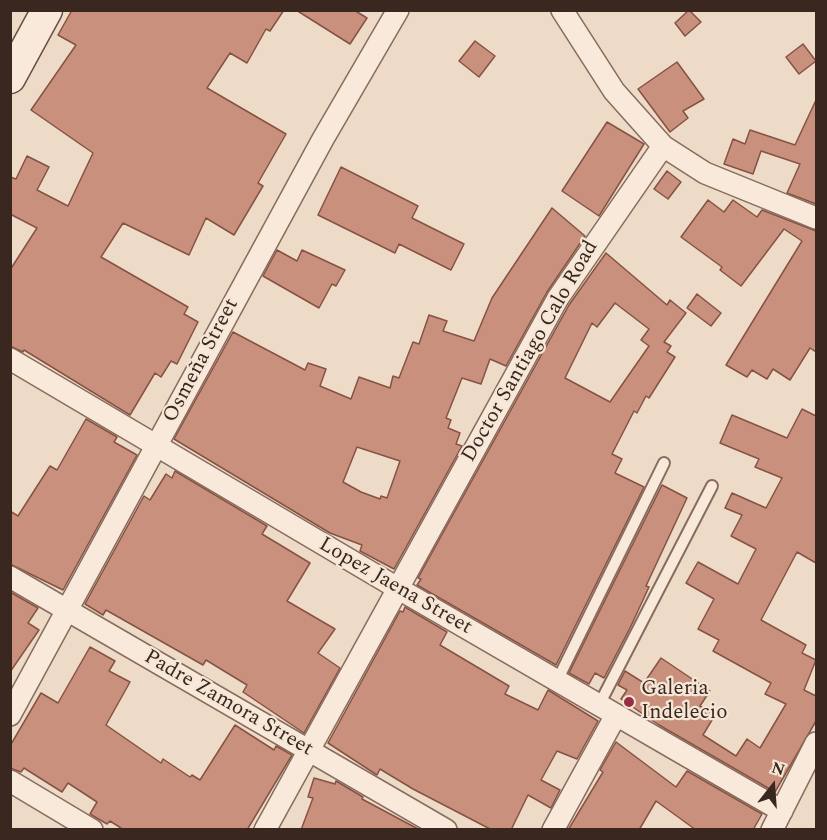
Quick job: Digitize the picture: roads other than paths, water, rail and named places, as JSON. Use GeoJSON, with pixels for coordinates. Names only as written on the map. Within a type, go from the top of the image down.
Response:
{"type":"FeatureCollection","features":[{"type":"Feature","properties":{"kind":"main road"},"geometry":{"type":"LineString","coordinates":[[10,78],[47,10]]}},
{"type":"Feature","properties":{"kind":"street","name":"Osmeña Street"},"geometry":{"type":"LineString","coordinates":[[10,715],[317,149],[398,10]]}},
{"type":"Feature","properties":{"kind":"street"},"geometry":{"type":"LineString","coordinates":[[561,10],[614,92],[663,146],[705,173],[816,218]]}},
{"type":"Feature","properties":{"kind":"street","name":"Doctor Santiago Calo Road"},"geometry":{"type":"LineString","coordinates":[[265,830],[399,589],[476,443],[558,298],[663,146]]}},
{"type":"Feature","properties":{"kind":"street","name":"Lopez Jaena Street"},"geometry":{"type":"LineString","coordinates":[[10,359],[608,710],[777,820]]}},
{"type":"Feature","properties":{"kind":"street","name":"Padre Zamora Street"},"geometry":{"type":"LineString","coordinates":[[10,577],[446,830]]}},
{"type":"Feature","properties":{"kind":"street"},"geometry":{"type":"LineString","coordinates":[[553,830],[608,710]]}},
{"type":"Feature","properties":{"kind":"street"},"geometry":{"type":"LineString","coordinates":[[777,820],[816,743]]}},
{"type":"Feature","properties":{"kind":"street"},"geometry":{"type":"LineString","coordinates":[[10,781],[92,830]]}},
{"type":"Feature","properties":{"kind":"lane"},"geometry":{"type":"LineString","coordinates":[[557,681],[664,463]]}},
{"type":"Feature","properties":{"kind":"lane"},"geometry":{"type":"LineString","coordinates":[[608,710],[712,486]]}},
{"type":"Feature","properties":{"kind":"place","name":"Galeria Indelecio"},"geometry":{"type":"Point","coordinates":[629,702]}}]}
